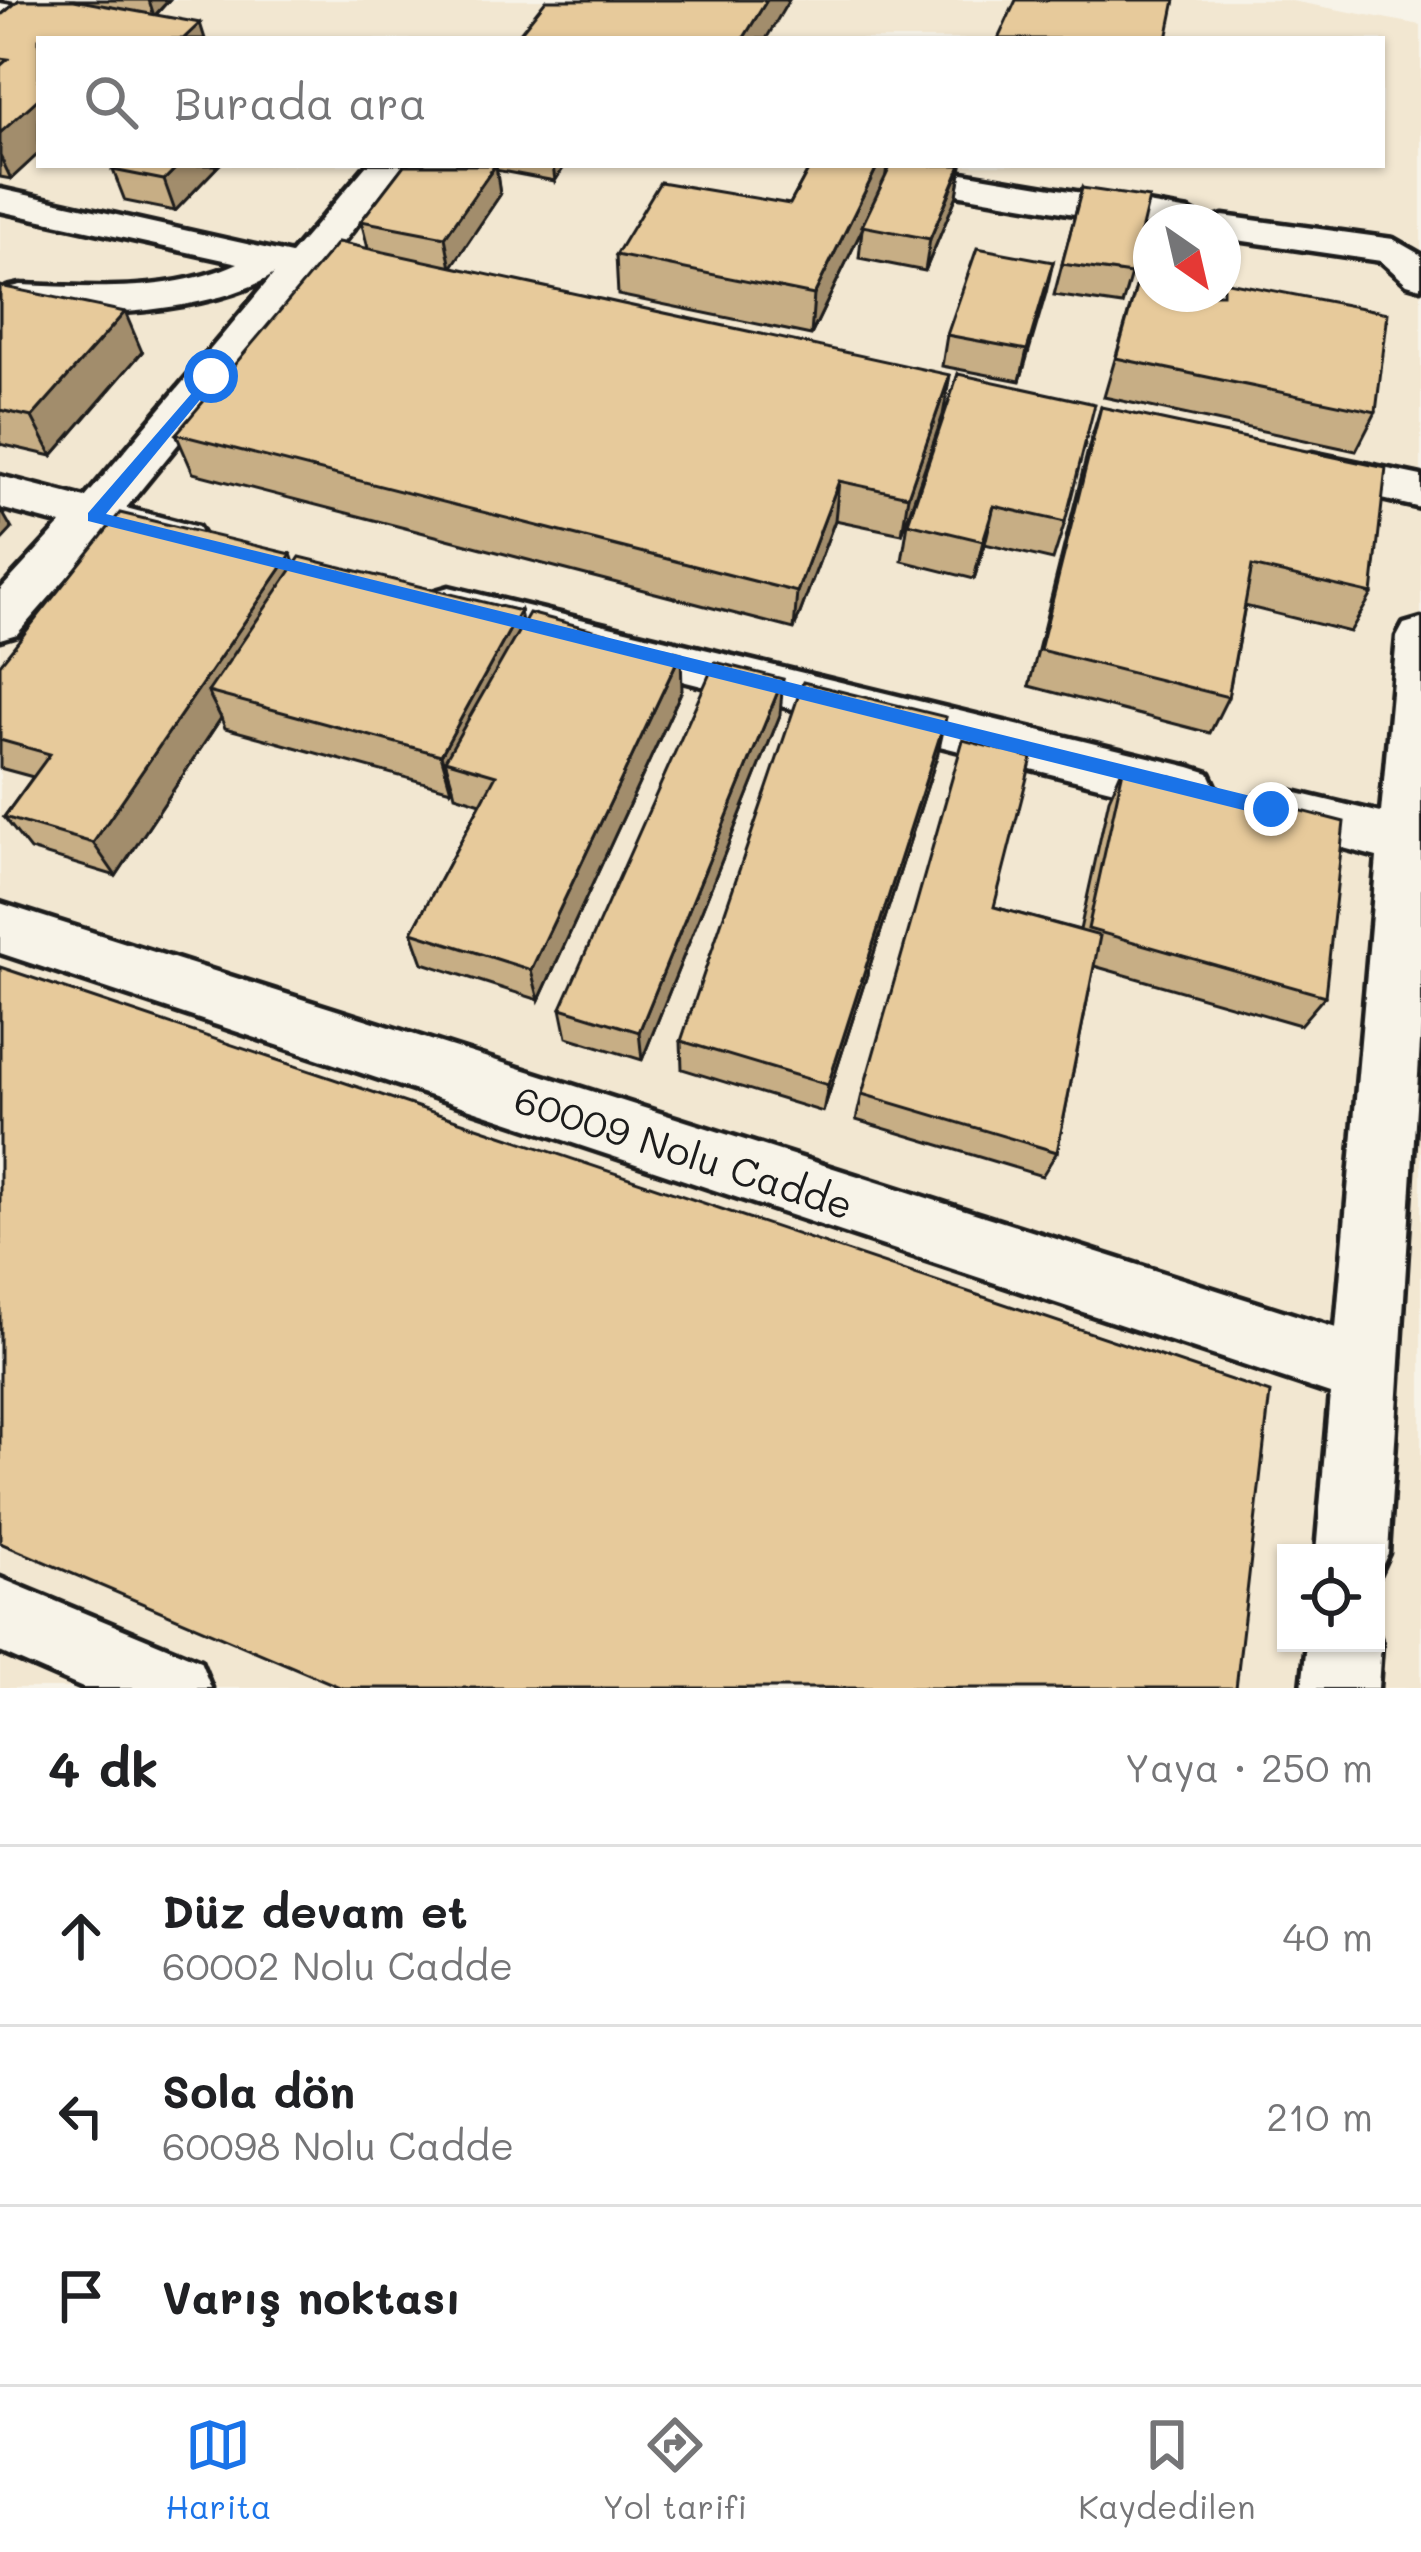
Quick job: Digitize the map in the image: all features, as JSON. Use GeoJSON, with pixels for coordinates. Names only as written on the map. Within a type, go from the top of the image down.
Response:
{"type":"FeatureCollection","features":[{"type":"Feature","properties":{"kind":"street"},"geometry":{"type":"LineString","coordinates":[[0,13],[133,36]]}},
{"type":"Feature","properties":{"kind":"street"},"geometry":{"type":"LineString","coordinates":[[0,621],[94,517],[291,264],[383,168]]}},
{"type":"Feature","properties":{"kind":"street"},"geometry":{"type":"LineString","coordinates":[[868,168],[1133,213]]}},
{"type":"Feature","properties":{"kind":"street"},"geometry":{"type":"LineString","coordinates":[[0,200],[291,264],[420,286]]}},
{"type":"Feature","properties":{"kind":"street"},"geometry":{"type":"LineString","coordinates":[[1241,230],[1393,251],[1421,276]]}},
{"type":"Feature","properties":{"kind":"street"},"geometry":{"type":"LineString","coordinates":[[21,298],[161,294],[291,264]]}},
{"type":"Feature","properties":{"kind":"street"},"geometry":{"type":"LineString","coordinates":[[1267,458],[1421,492]]}},
{"type":"Feature","properties":{"kind":"street"},"geometry":{"type":"LineString","coordinates":[[0,493],[232,551]]}},
{"type":"Feature","properties":{"kind":"street"},"geometry":{"type":"LineString","coordinates":[[393,591],[1407,842]]}},
{"type":"Feature","properties":{"kind":"street"},"geometry":{"type":"LineString","coordinates":[[1353,1544],[1421,637]]}},
{"type":"Feature","properties":{"kind":"street","name":"60009 Nolu Cadde"},"geometry":{"type":"LineString","coordinates":[[0,928],[1369,1373]]}},
{"type":"Feature","properties":{"kind":"street"},"geometry":{"type":"LineString","coordinates":[[0,1615],[173,1688]]}},
{"type":"Feature","properties":{"kind":"street"},"geometry":{"type":"LineString","coordinates":[[1340,1688],[1343,1652]]}},
{"type":"Feature","properties":{"kind":"shaded area"},"geometry":{"type":"Polygon","coordinates":[[[0,0],[1286,0],[1421,25],[1421,1688],[0,1688],[0,0]]]}},
{"type":"Feature","properties":{"kind":"building"},"geometry":{"type":"Polygon","coordinates":[[[19,0],[74,0],[200,23],[186,36],[36,36],[36,101],[0,133],[0,66],[8,59],[0,58],[0,16],[19,0]]]}},
{"type":"Feature","properties":{"kind":"building"},"geometry":{"type":"Polygon","coordinates":[[[546,0],[767,0],[745,36],[517,36],[546,0]]]}},
{"type":"Feature","properties":{"kind":"building"},"geometry":{"type":"Polygon","coordinates":[[[1016,0],[1175,0],[1168,36],[999,36],[1016,0]]]}},
{"type":"Feature","properties":{"kind":"building"},"geometry":{"type":"Polygon","coordinates":[[[115,168],[176,168],[164,180],[115,168]]]}},
{"type":"Feature","properties":{"kind":"building"},"geometry":{"type":"Polygon","coordinates":[[[402,168],[493,168],[445,237],[361,221],[402,168]]]}},
{"type":"Feature","properties":{"kind":"building"},"geometry":{"type":"Polygon","coordinates":[[[809,168],[877,168],[814,295],[616,255],[660,182],[790,204],[809,168]]]}},
{"type":"Feature","properties":{"kind":"building"},"geometry":{"type":"Polygon","coordinates":[[[890,168],[960,168],[930,239],[862,226],[890,168]]]}},
{"type":"Feature","properties":{"kind":"building"},"geometry":{"type":"Polygon","coordinates":[[[1082,188],[1149,198],[1148,204],[1133,204],[1131,274],[1062,264],[1082,188]]]}},
{"type":"Feature","properties":{"kind":"building"},"geometry":{"type":"Polygon","coordinates":[[[338,242],[950,375],[908,496],[839,481],[797,592],[176,434],[338,242]]]}},
{"type":"Feature","properties":{"kind":"building"},"geometry":{"type":"Polygon","coordinates":[[[977,248],[1053,262],[1027,350],[947,335],[977,248]]]}},
{"type":"Feature","properties":{"kind":"building"},"geometry":{"type":"Polygon","coordinates":[[[1241,284],[1388,313],[1376,412],[1116,358],[1133,298],[1133,312],[1241,312],[1241,284]]]}},
{"type":"Feature","properties":{"kind":"building"},"geometry":{"type":"Polygon","coordinates":[[[0,286],[125,312],[32,417],[0,410],[0,286]]]}},
{"type":"Feature","properties":{"kind":"building"},"geometry":{"type":"Polygon","coordinates":[[[958,374],[1095,404],[1065,522],[994,506],[983,541],[908,523],[958,374]]]}},
{"type":"Feature","properties":{"kind":"building"},"geometry":{"type":"Polygon","coordinates":[[[1101,407],[1386,468],[1372,594],[1252,566],[1228,697],[1040,650],[1101,407]]]}},
{"type":"Feature","properties":{"kind":"building"},"geometry":{"type":"Polygon","coordinates":[[[120,513],[291,554],[93,843],[4,817],[50,754],[0,740],[0,664],[120,513]]]}},
{"type":"Feature","properties":{"kind":"building"},"geometry":{"type":"Polygon","coordinates":[[[300,557],[520,611],[441,755],[208,692],[300,557]]]}},
{"type":"Feature","properties":{"kind":"building"},"geometry":{"type":"Polygon","coordinates":[[[529,613],[681,653],[531,970],[412,932],[496,775],[445,760],[529,613]]]}},
{"type":"Feature","properties":{"kind":"building"},"geometry":{"type":"Polygon","coordinates":[[[715,662],[783,679],[639,1032],[561,1008],[715,662]]]}},
{"type":"Feature","properties":{"kind":"building"},"geometry":{"type":"Polygon","coordinates":[[[803,682],[946,717],[828,1085],[681,1041],[803,682]]]}},
{"type":"Feature","properties":{"kind":"building"},"geometry":{"type":"Polygon","coordinates":[[[963,740],[1032,758],[994,907],[1100,936],[1057,1152],[862,1094],[963,740]]]}},
{"type":"Feature","properties":{"kind":"building"},"geometry":{"type":"Polygon","coordinates":[[[1124,765],[1344,822],[1325,996],[1088,929],[1124,765]]]}},
{"type":"Feature","properties":{"kind":"building"},"geometry":{"type":"Polygon","coordinates":[[[0,967],[1270,1393],[1236,1688],[342,1688],[0,1543],[0,967]]]}},
{"type":"Feature","properties":{"kind":"route"},"geometry":{"type":"LineString","coordinates":[[211,376],[94,517],[1271,809]]}}]}
